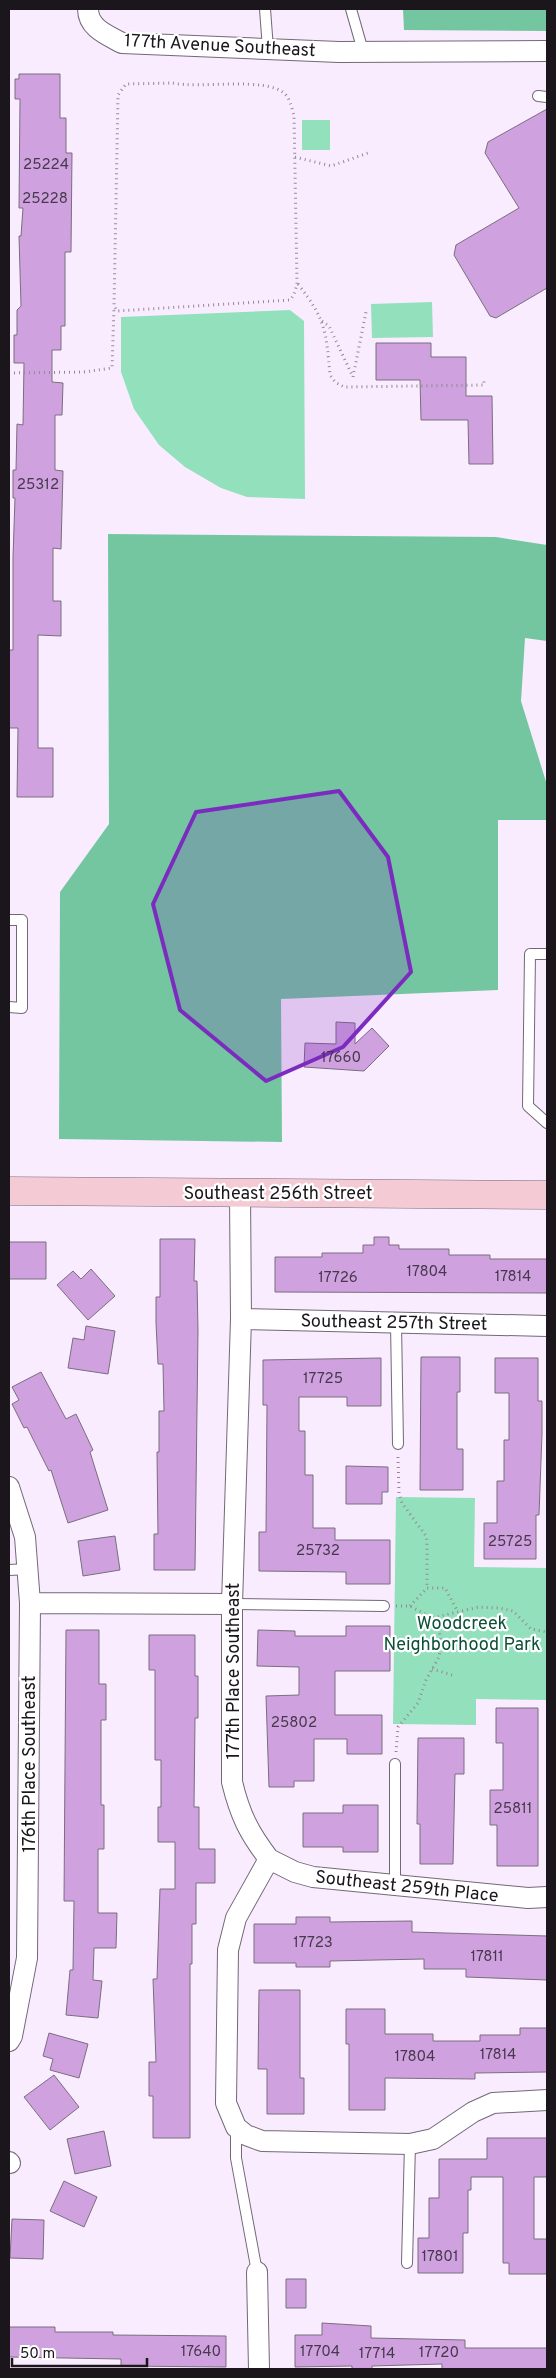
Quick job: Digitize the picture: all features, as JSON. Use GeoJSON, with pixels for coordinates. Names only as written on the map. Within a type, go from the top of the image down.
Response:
{"type":"FeatureCollection","features":[{"type":"Feature","properties":{"kind":"main road","name":"Southeast 256th Street"},"geometry":{"type":"LineString","coordinates":[[9,1191],[547,1195]]}},
{"type":"Feature","properties":{"kind":"street","name":"177th Avenue Southeast"},"geometry":{"type":"LineString","coordinates":[[88,9],[88,13],[98,30],[122,43],[339,52],[547,51]]}},
{"type":"Feature","properties":{"kind":"street","name":"177th Place Southeast"},"geometry":{"type":"LineString","coordinates":[[240,1193],[241,1319],[232,1604],[232,1782],[239,1811],[246,1826],[269,1859]]}},
{"type":"Feature","properties":{"kind":"street","name":"Southeast 257th Street"},"geometry":{"type":"LineString","coordinates":[[241,1319],[547,1326]]}},
{"type":"Feature","properties":{"kind":"street","name":"176th Place Southeast"},"geometry":{"type":"LineString","coordinates":[[9,1487],[25,1537],[29,1569],[30,1602],[27,1958],[12,2036],[9,2041]]}},
{"type":"Feature","properties":{"kind":"street"},"geometry":{"type":"LineString","coordinates":[[30,1602],[232,1604]]}},
{"type":"Feature","properties":{"kind":"street"},"geometry":{"type":"LineString","coordinates":[[269,1859],[236,1918],[228,1950],[226,2103],[236,2127],[246,2135],[262,2141],[410,2144],[433,2139],[473,2112],[494,2102],[547,2100]]}},
{"type":"Feature","properties":{"kind":"street","name":"Southeast 259th Place"},"geometry":{"type":"LineString","coordinates":[[269,1859],[295,1872],[313,1877],[528,1898],[547,1897]]}},
{"type":"Feature","properties":{"kind":"street"},"geometry":{"type":"LineString","coordinates":[[257,2272],[259,2369]]}},
{"type":"Feature","properties":{"kind":"lane"},"geometry":{"type":"LineString","coordinates":[[265,9],[268,48]]}},
{"type":"Feature","properties":{"kind":"lane"},"geometry":{"type":"LineString","coordinates":[[352,9],[363,51]]}},
{"type":"Feature","properties":{"kind":"lane"},"geometry":{"type":"LineString","coordinates":[[9,920],[22,920],[22,1008],[9,1007]]}},
{"type":"Feature","properties":{"kind":"lane"},"geometry":{"type":"LineString","coordinates":[[547,954],[530,954],[528,1106],[547,1123]]}},
{"type":"Feature","properties":{"kind":"lane"},"geometry":{"type":"LineString","coordinates":[[396,1322],[398,1444]]}},
{"type":"Feature","properties":{"kind":"lane"},"geometry":{"type":"LineString","coordinates":[[9,1570],[29,1569]]}},
{"type":"Feature","properties":{"kind":"lane"},"geometry":{"type":"LineString","coordinates":[[232,1604],[384,1606]]}},
{"type":"Feature","properties":{"kind":"lane"},"geometry":{"type":"LineString","coordinates":[[395,1764],[395,1885]]}},
{"type":"Feature","properties":{"kind":"lane"},"geometry":{"type":"LineString","coordinates":[[236,2127],[236,2158],[257,2272]]}},
{"type":"Feature","properties":{"kind":"lane"},"geometry":{"type":"LineString","coordinates":[[407,2263],[410,2144]]}},
{"type":"Feature","properties":{"kind":"path"},"geometry":{"type":"LineString","coordinates":[[9,374],[84,372],[112,368],[118,95],[126,84],[173,83],[184,85],[216,83],[274,87],[285,94],[294,116],[295,157],[297,284],[294,295],[290,300],[117,311],[114,306]]}},
{"type":"Feature","properties":{"kind":"path"},"geometry":{"type":"LineString","coordinates":[[295,157],[331,166],[368,153]]}},
{"type":"Feature","properties":{"kind":"path"},"geometry":{"type":"LineString","coordinates":[[297,284],[315,307],[322,320],[326,337],[330,375],[335,382],[344,386],[484,385],[484,380]]}},
{"type":"Feature","properties":{"kind":"path"},"geometry":{"type":"LineString","coordinates":[[322,320],[329,326],[352,377],[366,312]]}},
{"type":"Feature","properties":{"kind":"path"},"geometry":{"type":"LineString","coordinates":[[398,1444],[399,1493],[402,1503],[426,1536],[427,1541],[427,1588],[410,1606]]}},
{"type":"Feature","properties":{"kind":"path"},"geometry":{"type":"LineString","coordinates":[[427,1588],[445,1588],[458,1612]]}},
{"type":"Feature","properties":{"kind":"path"},"geometry":{"type":"LineString","coordinates":[[384,1606],[410,1606],[432,1618],[479,1607],[508,1609],[513,1611],[531,1630],[547,1632]]}},
{"type":"Feature","properties":{"kind":"path"},"geometry":{"type":"LineString","coordinates":[[395,1764],[398,1727],[418,1703],[439,1657],[441,1645],[438,1618]]}},
{"type":"Feature","properties":{"kind":"path"},"geometry":{"type":"LineString","coordinates":[[432,1669],[452,1675]]}},
{"type":"Feature","properties":{"kind":"highlighted area"},"geometry":{"type":"Polygon","coordinates":[[[339,791],[388,857],[411,972],[343,1047],[266,1081],[180,1010],[153,904],[196,812],[339,791]]]}},
{"type":"Feature","properties":{"kind":"green space"},"geometry":{"type":"Polygon","coordinates":[[[403,9],[547,9],[547,31],[404,30],[403,9]]]}},
{"type":"Feature","properties":{"kind":"green space"},"geometry":{"type":"Polygon","coordinates":[[[302,120],[330,120],[330,150],[302,150],[302,120]]]}},
{"type":"Feature","properties":{"kind":"green space"},"geometry":{"type":"Polygon","coordinates":[[[432,302],[433,337],[372,338],[371,304],[432,302]]]}},
{"type":"Feature","properties":{"kind":"green space"},"geometry":{"type":"Polygon","coordinates":[[[290,310],[304,321],[305,499],[247,497],[221,488],[185,467],[159,445],[134,409],[121,372],[121,317],[290,310]]]}},
{"type":"Feature","properties":{"kind":"green space"},"geometry":{"type":"Polygon","coordinates":[[[108,534],[496,537],[547,545],[547,641],[525,638],[521,701],[547,785],[547,820],[498,820],[498,990],[281,999],[282,1142],[59,1139],[60,892],[109,824],[108,534]]]}},
{"type":"Feature","properties":{"kind":"green space","name":"Woodcreek Neighborhood Park"},"geometry":{"type":"Polygon","coordinates":[[[396,1497],[475,1498],[474,1567],[547,1568],[547,1700],[476,1699],[476,1725],[393,1724],[396,1497]]]}},
{"type":"Feature","properties":{"kind":"building"},"geometry":{"type":"Polygon","coordinates":[[[19,74],[60,74],[60,118],[66,118],[66,153],[72,153],[71,252],[65,252],[65,326],[61,326],[61,350],[52,350],[52,382],[63,383],[62,415],[55,415],[55,470],[63,471],[61,549],[53,548],[53,601],[61,601],[61,636],[38,635],[38,748],[53,748],[53,797],[17,797],[18,728],[9,728],[9,650],[13,650],[15,498],[13,498],[13,470],[16,470],[17,424],[23,425],[24,363],[14,363],[14,335],[17,335],[17,310],[21,306],[19,236],[21,236],[23,208],[19,208],[20,99],[15,99],[15,79],[19,79],[19,74]]]}},
{"type":"Feature","properties":{"kind":"building"},"geometry":{"type":"Polygon","coordinates":[[[547,109],[547,288],[496,318],[490,316],[454,255],[456,245],[519,208],[485,153],[488,142],[547,109]]]}},
{"type":"Feature","properties":{"kind":"building"},"geometry":{"type":"Polygon","coordinates":[[[376,343],[431,343],[431,357],[466,357],[466,396],[492,396],[493,464],[469,464],[468,420],[421,420],[420,380],[376,380],[376,343]]]}},
{"type":"Feature","properties":{"kind":"building"},"geometry":{"type":"Polygon","coordinates":[[[336,1022],[355,1023],[355,1044],[372,1028],[389,1046],[364,1071],[304,1067],[305,1043],[336,1044],[336,1022]]]}},
{"type":"Feature","properties":{"kind":"building"},"geometry":{"type":"Polygon","coordinates":[[[374,1237],[389,1237],[389,1245],[399,1245],[399,1249],[449,1249],[449,1255],[490,1255],[490,1259],[547,1259],[547,1293],[275,1292],[275,1257],[322,1257],[322,1253],[363,1253],[363,1245],[374,1245],[374,1237]]]}},
{"type":"Feature","properties":{"kind":"building"},"geometry":{"type":"Polygon","coordinates":[[[160,1239],[195,1239],[194,1281],[197,1281],[198,1330],[195,1570],[154,1570],[154,1534],[158,1534],[157,1452],[159,1452],[159,1411],[164,1411],[163,1364],[158,1364],[156,1323],[156,1297],[160,1297],[160,1239]]]}},
{"type":"Feature","properties":{"kind":"building"},"geometry":{"type":"Polygon","coordinates":[[[9,1242],[46,1242],[46,1279],[9,1279],[9,1242]]]}},
{"type":"Feature","properties":{"kind":"building"},"geometry":{"type":"Polygon","coordinates":[[[91,1269],[115,1296],[88,1320],[57,1285],[73,1271],[81,1279],[91,1269]]]}},
{"type":"Feature","properties":{"kind":"building"},"geometry":{"type":"Polygon","coordinates":[[[86,1326],[115,1331],[108,1374],[68,1368],[73,1338],[84,1340],[86,1326]]]}},
{"type":"Feature","properties":{"kind":"building"},"geometry":{"type":"Polygon","coordinates":[[[421,1357],[460,1357],[460,1392],[457,1392],[457,1449],[463,1449],[463,1490],[420,1490],[421,1357]]]}},
{"type":"Feature","properties":{"kind":"building"},"geometry":{"type":"Polygon","coordinates":[[[381,1358],[381,1406],[347,1406],[347,1397],[299,1397],[299,1431],[305,1431],[305,1475],[313,1475],[313,1528],[335,1528],[335,1540],[390,1540],[390,1584],[346,1584],[346,1572],[259,1571],[259,1532],[266,1532],[267,1405],[263,1405],[263,1360],[381,1358]]]}},
{"type":"Feature","properties":{"kind":"building"},"geometry":{"type":"Polygon","coordinates":[[[495,1358],[538,1358],[538,1401],[542,1401],[542,1434],[539,1515],[536,1515],[536,1559],[484,1559],[484,1523],[497,1523],[497,1481],[504,1481],[504,1440],[509,1440],[509,1393],[495,1393],[495,1358]]]}},
{"type":"Feature","properties":{"kind":"building"},"geometry":{"type":"Polygon","coordinates":[[[41,1372],[66,1419],[76,1414],[93,1450],[90,1452],[108,1510],[68,1523],[51,1470],[49,1471],[27,1427],[24,1428],[12,1404],[19,1400],[12,1387],[41,1372]]]}},
{"type":"Feature","properties":{"kind":"building"},"geometry":{"type":"Polygon","coordinates":[[[346,1466],[388,1467],[388,1492],[382,1492],[382,1504],[346,1504],[346,1466]]]}},
{"type":"Feature","properties":{"kind":"building"},"geometry":{"type":"Polygon","coordinates":[[[115,1536],[120,1570],[83,1576],[78,1541],[115,1536]]]}},
{"type":"Feature","properties":{"kind":"building"},"geometry":{"type":"Polygon","coordinates":[[[346,1626],[390,1626],[390,1671],[335,1671],[335,1715],[382,1715],[382,1754],[347,1754],[347,1739],[314,1739],[314,1781],[294,1781],[294,1787],[269,1787],[266,1696],[299,1695],[299,1667],[257,1666],[258,1630],[295,1631],[295,1636],[346,1636],[346,1626]]]}},
{"type":"Feature","properties":{"kind":"building"},"geometry":{"type":"Polygon","coordinates":[[[66,1630],[99,1630],[99,1684],[106,1684],[106,1720],[101,1720],[101,1805],[104,1805],[104,1849],[98,1849],[98,1913],[117,1913],[116,1948],[94,1948],[93,1980],[102,1981],[98,2018],[66,2015],[70,1970],[73,1970],[74,1901],[64,1901],[66,1630]]]}},
{"type":"Feature","properties":{"kind":"building"},"geometry":{"type":"Polygon","coordinates":[[[149,1635],[195,1635],[195,1676],[198,1676],[198,1718],[195,1718],[194,1807],[199,1807],[199,1849],[215,1849],[215,1883],[196,1883],[196,1924],[192,1924],[192,1964],[190,1964],[190,2138],[153,2138],[153,2096],[149,2096],[149,2062],[156,2062],[153,1979],[157,1979],[160,1889],[175,1889],[175,1842],[158,1842],[158,1807],[161,1807],[161,1760],[155,1760],[155,1670],[149,1670],[149,1635]]]}},
{"type":"Feature","properties":{"kind":"building"},"geometry":{"type":"Polygon","coordinates":[[[496,1708],[538,1708],[538,1866],[497,1866],[497,1825],[490,1825],[490,1790],[503,1790],[503,1743],[496,1743],[496,1708]]]}},
{"type":"Feature","properties":{"kind":"building"},"geometry":{"type":"Polygon","coordinates":[[[418,1738],[464,1738],[464,1774],[455,1774],[453,1864],[420,1864],[420,1824],[417,1824],[418,1738]]]}},
{"type":"Feature","properties":{"kind":"building"},"geometry":{"type":"Polygon","coordinates":[[[343,1805],[378,1805],[378,1852],[343,1852],[343,1847],[303,1847],[303,1813],[343,1813],[343,1805]]]}},
{"type":"Feature","properties":{"kind":"building"},"geometry":{"type":"Polygon","coordinates":[[[296,1917],[330,1917],[330,1922],[412,1921],[412,1932],[547,1936],[547,1980],[466,1977],[466,1969],[424,1969],[424,1959],[330,1961],[330,1967],[296,1967],[296,1963],[254,1963],[254,1924],[296,1924],[296,1917]]]}},
{"type":"Feature","properties":{"kind":"building"},"geometry":{"type":"Polygon","coordinates":[[[259,1990],[300,1990],[300,2078],[304,2078],[304,2114],[267,2114],[267,2069],[258,2069],[259,1990]]]}},
{"type":"Feature","properties":{"kind":"building"},"geometry":{"type":"Polygon","coordinates":[[[346,2009],[385,2009],[385,2034],[433,2034],[433,2041],[480,2041],[480,2035],[520,2035],[520,2028],[547,2028],[547,2072],[475,2073],[475,2079],[385,2078],[385,2110],[349,2110],[349,2044],[346,2044],[346,2009]]]}},
{"type":"Feature","properties":{"kind":"building"},"geometry":{"type":"Polygon","coordinates":[[[49,2033],[88,2044],[79,2078],[50,2070],[53,2059],[43,2056],[49,2033]]]}},
{"type":"Feature","properties":{"kind":"building"},"geometry":{"type":"Polygon","coordinates":[[[54,2075],[79,2107],[50,2130],[24,2097],[54,2075]]]}},
{"type":"Feature","properties":{"kind":"building"},"geometry":{"type":"Polygon","coordinates":[[[104,2131],[111,2166],[75,2174],[67,2139],[104,2131]]]}},
{"type":"Feature","properties":{"kind":"building"},"geometry":{"type":"Polygon","coordinates":[[[487,2138],[547,2138],[547,2177],[534,2177],[534,2239],[547,2239],[547,2274],[509,2274],[509,2263],[503,2263],[503,2177],[471,2177],[471,2190],[468,2190],[468,2233],[463,2233],[463,2273],[418,2273],[418,2238],[429,2238],[429,2198],[439,2198],[439,2159],[487,2159],[487,2138]]]}},
{"type":"Feature","properties":{"kind":"building"},"geometry":{"type":"Polygon","coordinates":[[[64,2181],[97,2197],[84,2227],[50,2211],[64,2181]]]}},
{"type":"Feature","properties":{"kind":"building"},"geometry":{"type":"Polygon","coordinates":[[[12,2219],[44,2220],[43,2259],[10,2258],[12,2219]]]}},
{"type":"Feature","properties":{"kind":"building"},"geometry":{"type":"Polygon","coordinates":[[[286,2279],[306,2279],[306,2308],[286,2308],[286,2279]]]}},
{"type":"Feature","properties":{"kind":"building"},"geometry":{"type":"Polygon","coordinates":[[[322,2323],[371,2326],[371,2338],[465,2340],[465,2348],[547,2348],[547,2369],[442,2369],[442,2364],[372,2366],[372,2369],[352,2369],[352,2366],[295,2367],[295,2335],[322,2335],[322,2323]]]}},
{"type":"Feature","properties":{"kind":"building"},"geometry":{"type":"Polygon","coordinates":[[[9,2327],[55,2327],[55,2332],[113,2332],[113,2335],[226,2336],[226,2367],[121,2366],[121,2359],[9,2357],[9,2327]]]}}]}
